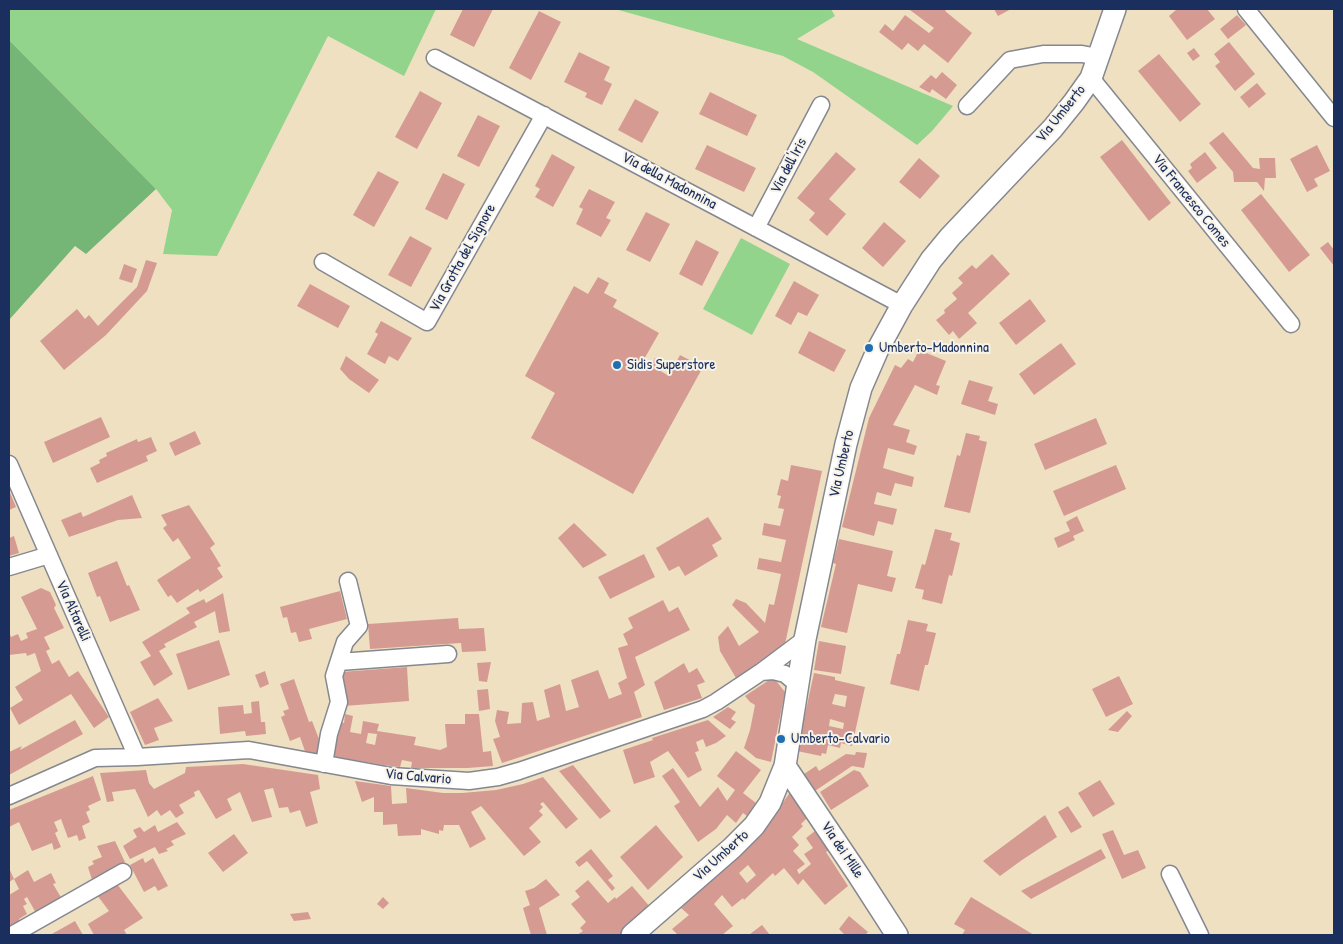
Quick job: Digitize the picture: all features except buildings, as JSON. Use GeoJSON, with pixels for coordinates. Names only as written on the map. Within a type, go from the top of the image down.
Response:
{"type":"FeatureCollection","features":[{"type":"Feature","properties":{"kind":"main road","name":"Via Umberto"},"geometry":{"type":"LineString","coordinates":[[632,935],[732,848],[754,826],[770,803],[785,766],[805,639],[846,444],[861,388],[878,349],[902,305],[931,260],[950,237],[1053,128],[1091,78],[1115,9]]}},
{"type":"Feature","properties":{"kind":"main road","name":"Via dei Mille"},"geometry":{"type":"LineString","coordinates":[[785,766],[858,873],[897,935]]}},
{"type":"Feature","properties":{"kind":"street"},"geometry":{"type":"LineString","coordinates":[[1246,9],[1334,118]]}},
{"type":"Feature","properties":{"kind":"street"},"geometry":{"type":"LineString","coordinates":[[967,106],[1010,60],[1043,54],[1082,54],[1098,57]]}},
{"type":"Feature","properties":{"kind":"street","name":"Via della Madonnina"},"geometry":{"type":"LineString","coordinates":[[435,58],[902,305]]}},
{"type":"Feature","properties":{"kind":"street","name":"Via Francesco Comes"},"geometry":{"type":"LineString","coordinates":[[1091,78],[1291,324]]}},
{"type":"Feature","properties":{"kind":"street","name":"Via dell'Iris"},"geometry":{"type":"LineString","coordinates":[[756,228],[821,104]]}},
{"type":"Feature","properties":{"kind":"street","name":"Via Grotta del Signore"},"geometry":{"type":"LineString","coordinates":[[323,262],[428,322],[544,115]]}},
{"type":"Feature","properties":{"kind":"street","name":"Via Altarelli"},"geometry":{"type":"LineString","coordinates":[[9,464],[137,757]]}},
{"type":"Feature","properties":{"kind":"street"},"geometry":{"type":"LineString","coordinates":[[9,567],[49,555]]}},
{"type":"Feature","properties":{"kind":"street"},"geometry":{"type":"LineString","coordinates":[[324,764],[329,734],[338,702],[334,676],[345,642],[359,626],[348,581]]}},
{"type":"Feature","properties":{"kind":"street","name":"Via Calvario"},"geometry":{"type":"LineString","coordinates":[[9,796],[95,758],[249,750],[391,776],[469,781],[498,777],[703,709],[761,672],[805,639]]}},
{"type":"Feature","properties":{"kind":"street"},"geometry":{"type":"LineString","coordinates":[[338,662],[448,654]]}},
{"type":"Feature","properties":{"kind":"street"},"geometry":{"type":"LineString","coordinates":[[761,672],[773,671],[785,674],[798,684]]}},
{"type":"Feature","properties":{"kind":"street"},"geometry":{"type":"LineString","coordinates":[[12,935],[123,872]]}},
{"type":"Feature","properties":{"kind":"street"},"geometry":{"type":"LineString","coordinates":[[1170,874],[1200,935]]}},
{"type":"Feature","properties":{"kind":"green space"},"geometry":{"type":"Polygon","coordinates":[[[9,9],[436,9],[404,76],[328,36],[217,256],[163,254],[172,210],[156,189],[9,40],[9,9]]]}},
{"type":"Feature","properties":{"kind":"green space"},"geometry":{"type":"Polygon","coordinates":[[[615,9],[831,9],[835,16],[797,39],[953,106],[932,131],[917,145],[813,72],[783,56],[615,9]]]}},
{"type":"Feature","properties":{"kind":"green space"},"geometry":{"type":"Polygon","coordinates":[[[9,40],[156,189],[86,254],[75,246],[9,320],[9,40]]]}},
{"type":"Feature","properties":{"kind":"green space"},"geometry":{"type":"Polygon","coordinates":[[[741,238],[790,264],[752,335],[703,309],[741,238]]]}},
{"type":"Feature","properties":{"kind":"place","name":"Umberto-Madonnina"},"geometry":{"type":"Point","coordinates":[869,348]}},
{"type":"Feature","properties":{"kind":"place","name":"Sidis Superstore"},"geometry":{"type":"Point","coordinates":[617,365]}},
{"type":"Feature","properties":{"kind":"place","name":"Umberto-Calvario"},"geometry":{"type":"Point","coordinates":[781,739]}}]}
